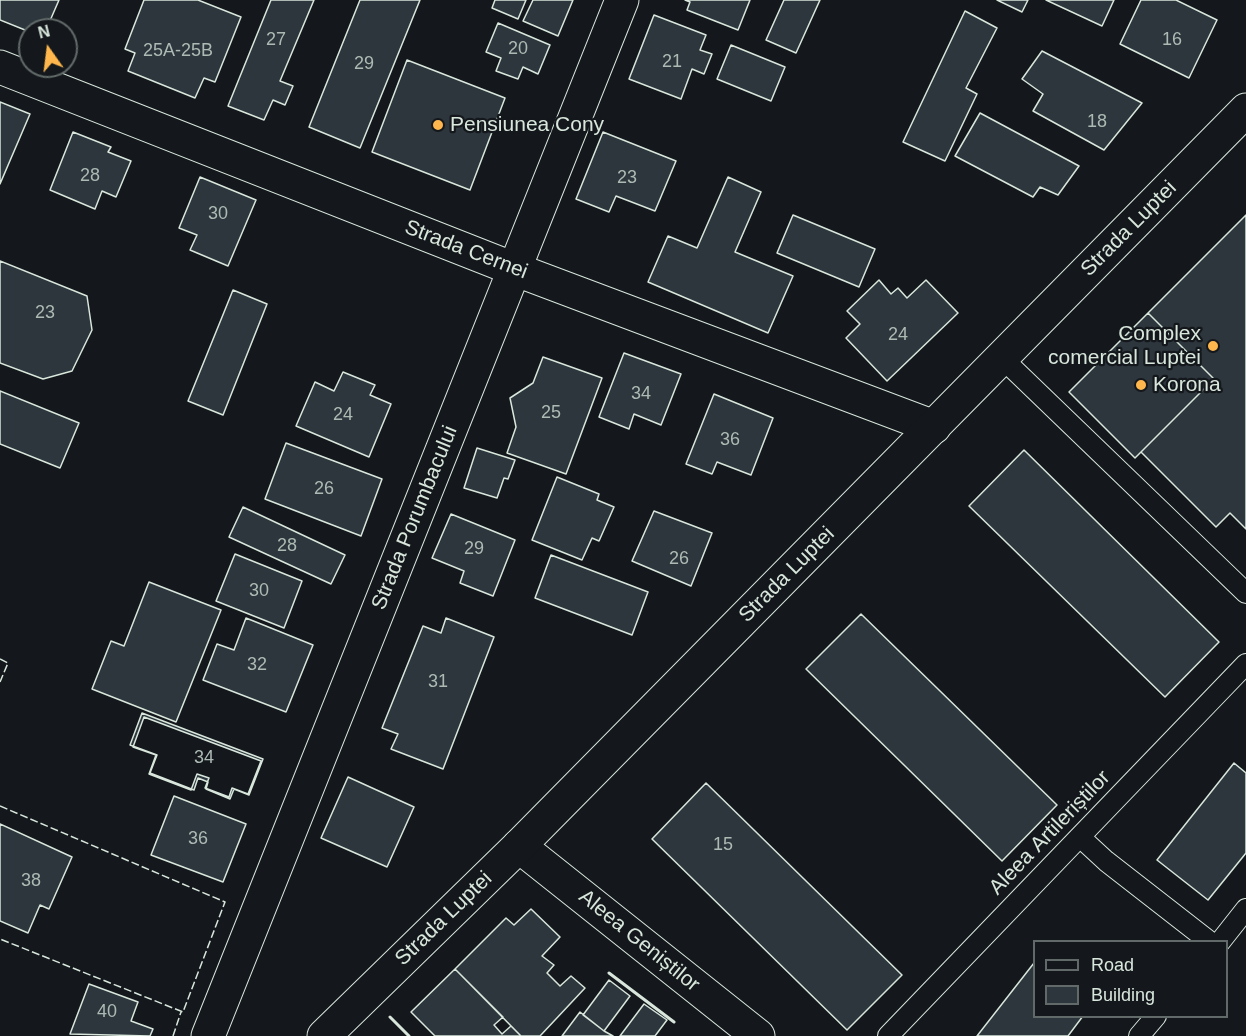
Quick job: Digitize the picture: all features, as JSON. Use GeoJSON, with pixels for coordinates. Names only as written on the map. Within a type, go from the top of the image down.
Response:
{"type":"FeatureCollection","features":[{"type":"Feature","properties":{"kind":"street","name":"Strada Porumbacului"},"geometry":{"type":"LineString","coordinates":[[208,1036],[622,0]]}},
{"type":"Feature","properties":{"kind":"street","name":"Strada Cernei"},"geometry":{"type":"LineString","coordinates":[[0,67],[514,269],[934,427]]}},
{"type":"Feature","properties":{"kind":"street","name":"Strada Luptei"},"geometry":{"type":"LineString","coordinates":[[324,1036],[519,846],[1246,110]]}},
{"type":"Feature","properties":{"kind":"street","name":"Aleea Geniștilor"},"geometry":{"type":"LineString","coordinates":[[519,846],[758,1036]]}},
{"type":"Feature","properties":{"kind":"lane"},"geometry":{"type":"LineString","coordinates":[[1002,358],[1246,593]]}},
{"type":"Feature","properties":{"kind":"lane","name":"Aleea Artileriștilor"},"geometry":{"type":"LineString","coordinates":[[888,1036],[1246,664]]}},
{"type":"Feature","properties":{"kind":"lane"},"geometry":{"type":"LineString","coordinates":[[1080,837],[1106,861],[1207,940]]}},
{"type":"Feature","properties":{"kind":"lane"},"geometry":{"type":"LineString","coordinates":[[1222,940],[1246,909]]}},
{"type":"Feature","properties":{"kind":"lane"},"geometry":{"type":"LineString","coordinates":[[1139,1036],[1155,1018]]}},
{"type":"Feature","properties":{"kind":"building"},"geometry":{"type":"Polygon","coordinates":[[[0,0],[59,0],[51,18],[18,18],[18,27],[0,20],[0,0]]]}},
{"type":"Feature","properties":{"kind":"building"},"geometry":{"type":"Polygon","coordinates":[[[144,0],[198,0],[241,17],[215,82],[204,78],[195,98],[128,71],[135,53],[125,49],[144,0]]]}},
{"type":"Feature","properties":{"kind":"building"},"geometry":{"type":"Polygon","coordinates":[[[271,0],[314,0],[280,81],[293,86],[285,105],[273,100],[264,120],[228,106],[271,0]]]}},
{"type":"Feature","properties":{"kind":"building"},"geometry":{"type":"Polygon","coordinates":[[[360,0],[420,0],[360,148],[309,127],[360,0]]]}},
{"type":"Feature","properties":{"kind":"building"},"geometry":{"type":"Polygon","coordinates":[[[495,0],[526,0],[518,19],[492,8],[495,0]]]}},
{"type":"Feature","properties":{"kind":"building"},"geometry":{"type":"Polygon","coordinates":[[[533,0],[573,0],[558,36],[523,21],[533,0]]]}},
{"type":"Feature","properties":{"kind":"building"},"geometry":{"type":"Polygon","coordinates":[[[685,0],[750,0],[738,30],[687,10],[690,2],[685,0]]]}},
{"type":"Feature","properties":{"kind":"building"},"geometry":{"type":"Polygon","coordinates":[[[784,0],[820,0],[796,53],[766,40],[784,0]]]}},
{"type":"Feature","properties":{"kind":"building"},"geometry":{"type":"Polygon","coordinates":[[[997,0],[1028,0],[1022,12],[997,0]]]}},
{"type":"Feature","properties":{"kind":"building"},"geometry":{"type":"Polygon","coordinates":[[[1046,0],[1114,0],[1102,26],[1046,0]]]}},
{"type":"Feature","properties":{"kind":"building"},"geometry":{"type":"Polygon","coordinates":[[[1141,0],[1176,0],[1217,20],[1189,78],[1120,44],[1141,0]]]}},
{"type":"Feature","properties":{"kind":"building"},"geometry":{"type":"Polygon","coordinates":[[[965,11],[997,28],[966,88],[977,94],[945,161],[903,142],[965,11]]]}},
{"type":"Feature","properties":{"kind":"building"},"geometry":{"type":"Polygon","coordinates":[[[654,15],[706,35],[700,50],[712,54],[704,74],[692,69],[681,99],[629,79],[654,15]]]}},
{"type":"Feature","properties":{"kind":"building"},"geometry":{"type":"Polygon","coordinates":[[[498,23],[550,45],[538,74],[523,67],[518,79],[496,71],[501,58],[486,52],[498,23]]]}},
{"type":"Feature","properties":{"kind":"building"},"geometry":{"type":"Polygon","coordinates":[[[731,45],[785,67],[771,101],[717,79],[731,45]]]}},
{"type":"Feature","properties":{"kind":"building"},"geometry":{"type":"Polygon","coordinates":[[[1042,51],[1142,103],[1104,150],[1033,111],[1043,94],[1022,79],[1042,51]]]}},
{"type":"Feature","properties":{"kind":"building","name":"Pensiunea Cony"},"geometry":{"type":"Polygon","coordinates":[[[407,60],[505,98],[470,190],[372,152],[407,60]]]}},
{"type":"Feature","properties":{"kind":"building"},"geometry":{"type":"Polygon","coordinates":[[[0,102],[30,114],[0,184],[0,102]]]}},
{"type":"Feature","properties":{"kind":"building"},"geometry":{"type":"Polygon","coordinates":[[[980,113],[1079,166],[1058,195],[1040,187],[1033,197],[955,156],[980,113]]]}},
{"type":"Feature","properties":{"kind":"building"},"geometry":{"type":"Polygon","coordinates":[[[73,132],[111,147],[108,152],[131,161],[116,197],[102,191],[95,209],[50,190],[73,132]]]}},
{"type":"Feature","properties":{"kind":"building"},"geometry":{"type":"Polygon","coordinates":[[[603,132],[676,161],[655,211],[616,196],[609,212],[576,199],[603,132]]]}},
{"type":"Feature","properties":{"kind":"building"},"geometry":{"type":"Polygon","coordinates":[[[200,177],[256,200],[228,266],[190,250],[197,235],[179,228],[200,177]]]}},
{"type":"Feature","properties":{"kind":"building"},"geometry":{"type":"Polygon","coordinates":[[[728,177],[761,192],[735,252],[793,276],[768,333],[648,282],[668,236],[697,248],[728,177]]]}},
{"type":"Feature","properties":{"kind":"building"},"geometry":{"type":"Polygon","coordinates":[[[793,215],[875,249],[859,287],[777,253],[793,215]]]}},
{"type":"Feature","properties":{"kind":"building","name":"Complex comercial Luptei"},"geometry":{"type":"Polygon","coordinates":[[[1246,215],[1246,529],[1230,513],[1216,527],[1141,452],[1214,379],[1148,313],[1246,215]]]}},
{"type":"Feature","properties":{"kind":"building"},"geometry":{"type":"Polygon","coordinates":[[[0,261],[87,296],[92,330],[72,371],[43,379],[0,363],[0,261]]]}},
{"type":"Feature","properties":{"kind":"building"},"geometry":{"type":"Polygon","coordinates":[[[879,280],[891,294],[898,288],[907,298],[926,280],[958,313],[887,381],[846,338],[860,324],[847,311],[879,280]]]}},
{"type":"Feature","properties":{"kind":"building"},"geometry":{"type":"Polygon","coordinates":[[[233,290],[267,304],[223,415],[188,401],[233,290]]]}},
{"type":"Feature","properties":{"kind":"building","name":"Korona"},"geometry":{"type":"Polygon","coordinates":[[[1148,313],[1214,379],[1135,458],[1069,392],[1148,313]]]}},
{"type":"Feature","properties":{"kind":"building"},"geometry":{"type":"Polygon","coordinates":[[[624,353],[681,374],[661,425],[634,414],[629,429],[599,417],[624,353]]]}},
{"type":"Feature","properties":{"kind":"building"},"geometry":{"type":"Polygon","coordinates":[[[543,357],[602,378],[566,474],[507,453],[516,427],[510,398],[533,383],[543,357]]]}},
{"type":"Feature","properties":{"kind":"building"},"geometry":{"type":"Polygon","coordinates":[[[343,372],[375,385],[370,395],[391,404],[369,457],[296,426],[315,382],[334,391],[343,372]]]}},
{"type":"Feature","properties":{"kind":"building"},"geometry":{"type":"Polygon","coordinates":[[[0,391],[79,423],[60,468],[0,444],[0,391]]]}},
{"type":"Feature","properties":{"kind":"building"},"geometry":{"type":"Polygon","coordinates":[[[714,394],[773,418],[751,475],[717,462],[712,474],[686,464],[714,394]]]}},
{"type":"Feature","properties":{"kind":"building"},"geometry":{"type":"Polygon","coordinates":[[[286,443],[382,479],[361,536],[265,499],[286,443]]]}},
{"type":"Feature","properties":{"kind":"building"},"geometry":{"type":"Polygon","coordinates":[[[477,448],[515,460],[508,479],[504,478],[497,498],[464,488],[477,448]]]}},
{"type":"Feature","properties":{"kind":"building"},"geometry":{"type":"Polygon","coordinates":[[[1024,450],[1219,642],[1165,697],[969,506],[1024,450]]]}},
{"type":"Feature","properties":{"kind":"building"},"geometry":{"type":"Polygon","coordinates":[[[557,477],[599,494],[597,500],[614,507],[599,541],[592,538],[582,560],[532,540],[557,477]]]}},
{"type":"Feature","properties":{"kind":"building"},"geometry":{"type":"Polygon","coordinates":[[[243,507],[345,555],[331,584],[229,537],[243,507]]]}},
{"type":"Feature","properties":{"kind":"building"},"geometry":{"type":"Polygon","coordinates":[[[654,511],[712,533],[691,586],[632,561],[654,511]]]}},
{"type":"Feature","properties":{"kind":"building"},"geometry":{"type":"Polygon","coordinates":[[[451,514],[515,540],[493,596],[460,583],[464,571],[432,558],[451,514]]]}},
{"type":"Feature","properties":{"kind":"building"},"geometry":{"type":"Polygon","coordinates":[[[235,554],[302,581],[284,628],[216,601],[235,554]]]}},
{"type":"Feature","properties":{"kind":"building"},"geometry":{"type":"Polygon","coordinates":[[[551,555],[648,592],[632,635],[535,598],[551,555]]]}},
{"type":"Feature","properties":{"kind":"building"},"geometry":{"type":"Polygon","coordinates":[[[149,582],[221,610],[176,722],[92,689],[111,641],[124,646],[149,582]]]}},
{"type":"Feature","properties":{"kind":"building"},"geometry":{"type":"Polygon","coordinates":[[[861,614],[1057,805],[1002,861],[806,669],[861,614]]]}},
{"type":"Feature","properties":{"kind":"building"},"geometry":{"type":"Polygon","coordinates":[[[246,618],[313,645],[286,712],[203,680],[217,644],[234,650],[246,618]]]}},
{"type":"Feature","properties":{"kind":"building"},"geometry":{"type":"Polygon","coordinates":[[[446,618],[494,637],[443,769],[391,749],[398,734],[382,728],[423,626],[441,633],[446,618]]]}},
{"type":"Feature","properties":{"kind":"building"},"geometry":{"type":"Polygon","coordinates":[[[142,713],[263,759],[249,795],[234,789],[230,799],[206,789],[208,782],[198,778],[194,790],[150,773],[157,755],[130,745],[142,713]]]}},
{"type":"Feature","properties":{"kind":"building"},"geometry":{"type":"Polygon","coordinates":[[[144,717],[261,761],[248,794],[232,788],[229,797],[205,788],[209,778],[197,774],[191,790],[149,774],[156,755],[133,747],[144,717]]]}},
{"type":"Feature","properties":{"kind":"building"},"geometry":{"type":"Polygon","coordinates":[[[1234,763],[1246,773],[1246,853],[1208,900],[1157,860],[1234,763]]]}},
{"type":"Feature","properties":{"kind":"building"},"geometry":{"type":"Polygon","coordinates":[[[348,777],[414,807],[387,867],[321,838],[348,777]]]}},
{"type":"Feature","properties":{"kind":"building"},"geometry":{"type":"Polygon","coordinates":[[[706,783],[902,975],[847,1030],[652,839],[706,783]]]}},
{"type":"Feature","properties":{"kind":"building"},"geometry":{"type":"Polygon","coordinates":[[[174,796],[246,824],[223,882],[151,855],[174,796]]]}},
{"type":"Feature","properties":{"kind":"building"},"geometry":{"type":"Polygon","coordinates":[[[0,824],[72,857],[49,909],[40,905],[28,933],[0,921],[0,824]]]}},
{"type":"Feature","properties":{"kind":"building"},"geometry":{"type":"Polygon","coordinates":[[[531,909],[560,937],[542,956],[554,965],[547,973],[560,986],[571,976],[585,988],[540,1036],[521,1036],[455,969],[506,918],[514,925],[531,909]]]}},
{"type":"Feature","properties":{"kind":"building"},"geometry":{"type":"Polygon","coordinates":[[[1033,964],[1033,1018],[1082,1018],[1068,1036],[977,1036],[1033,964]]]}},
{"type":"Feature","properties":{"kind":"building"},"geometry":{"type":"Polygon","coordinates":[[[455,969],[503,1017],[494,1025],[502,1034],[511,1026],[521,1036],[435,1036],[411,1012],[455,969]]]}},
{"type":"Feature","properties":{"kind":"building"},"geometry":{"type":"Polygon","coordinates":[[[609,980],[630,996],[604,1031],[583,1015],[609,980]]]}},
{"type":"Feature","properties":{"kind":"building"},"geometry":{"type":"Polygon","coordinates":[[[89,984],[138,1002],[131,1021],[153,1029],[150,1036],[70,1034],[89,984]]]}},
{"type":"Feature","properties":{"kind":"building"},"geometry":{"type":"Polygon","coordinates":[[[644,1004],[667,1020],[655,1036],[620,1036],[644,1004]]]}},
{"type":"Feature","properties":{"kind":"building"},"geometry":{"type":"Polygon","coordinates":[[[580,1012],[604,1031],[613,1036],[562,1036],[580,1012]]]}},
{"type":"Feature","properties":{"kind":"fence"},"geometry":{"type":"LineString","coordinates":[[0,659],[8,663],[0,682]]}},
{"type":"Feature","properties":{"kind":"fence"},"geometry":{"type":"LineString","coordinates":[[0,806],[225,902],[183,1012],[0,939]]}},
{"type":"Feature","properties":{"kind":"fence"},"geometry":{"type":"LineString","coordinates":[[173,1036],[181,1012]]}},
{"type":"Feature","properties":{"kind":"fence"},"geometry":{"type":"LineString","coordinates":[[390,1017],[409,1036]]}},
{"type":"Feature","properties":{"kind":"wall"},"geometry":{"type":"LineString","coordinates":[[609,973],[674,1022]]}},
{"type":"Feature","properties":{"kind":"wall"},"geometry":{"type":"LineString","coordinates":[[390,1017],[409,1036]]}},
{"type":"Feature","properties":{"kind":"place","name":"Pensiunea Cony"},"geometry":{"type":"Point","coordinates":[438,125]}},
{"type":"Feature","properties":{"kind":"place","name":"Complex comercial Luptei"},"geometry":{"type":"Point","coordinates":[1213,346]}},
{"type":"Feature","properties":{"kind":"place","name":"Korona"},"geometry":{"type":"Point","coordinates":[1141,385]}}]}
